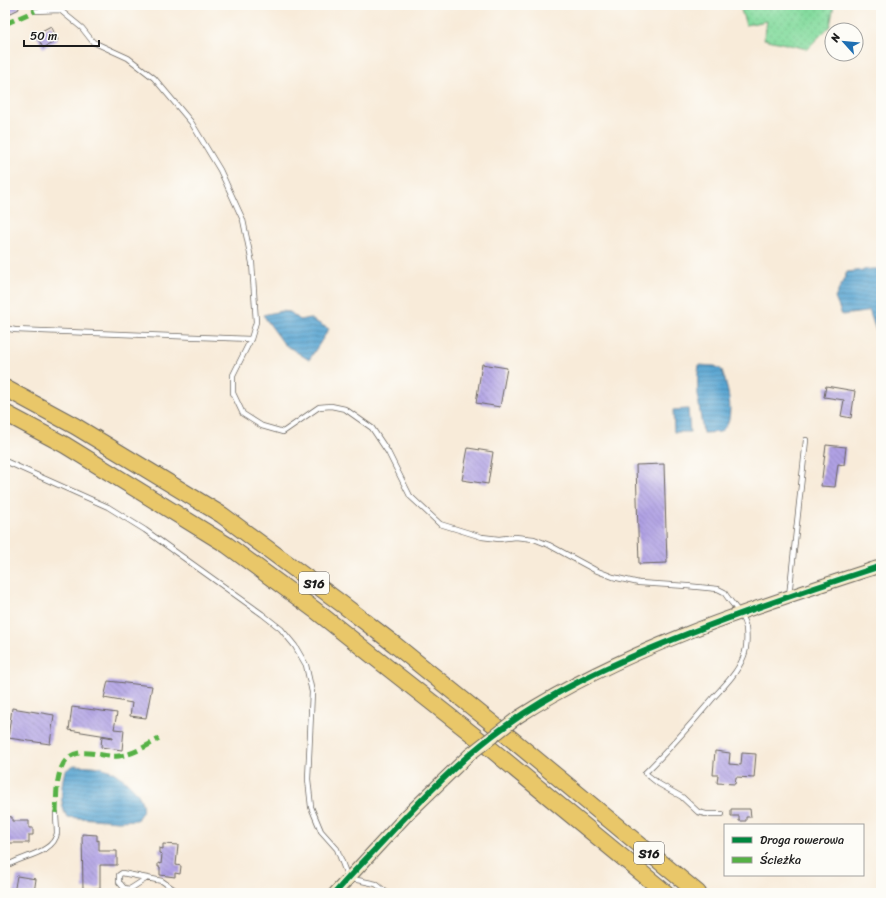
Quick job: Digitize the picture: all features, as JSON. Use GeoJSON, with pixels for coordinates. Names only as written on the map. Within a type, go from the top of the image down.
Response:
{"type":"FeatureCollection","features":[{"type":"Feature","properties":{"kind":"highway","name":"S16"},"geometry":{"type":"LineString","coordinates":[[5,388],[75,426],[222,515],[394,644],[698,893]]}},
{"type":"Feature","properties":{"kind":"highway","name":"S16"},"geometry":{"type":"LineString","coordinates":[[5,413],[65,445],[234,549],[316,610],[486,745],[666,893]]}},
{"type":"Feature","properties":{"kind":"street"},"geometry":{"type":"LineString","coordinates":[[335,893],[406,816],[469,755],[492,736],[518,718],[571,685],[631,656],[740,614],[881,566]]}},
{"type":"Feature","properties":{"kind":"lane"},"geometry":{"type":"LineString","coordinates":[[35,11],[60,10],[82,28],[93,42],[128,58],[154,78],[191,122],[220,170],[243,220],[252,263],[256,322],[251,339],[233,375],[232,393],[243,414],[262,426],[283,432],[318,407],[331,406],[345,409],[372,428],[388,452],[410,496],[440,524],[482,537],[499,539],[515,537],[534,539],[549,545],[595,570],[613,577],[639,583],[718,589],[724,592],[740,614],[745,626],[747,638],[744,657],[735,672],[670,748],[645,773],[659,784],[682,797],[698,812],[706,814],[722,814]]}},
{"type":"Feature","properties":{"kind":"lane"},"geometry":{"type":"LineString","coordinates":[[5,328],[15,330],[251,339]]}},
{"type":"Feature","properties":{"kind":"lane"},"geometry":{"type":"LineString","coordinates":[[788,597],[806,440]]}},
{"type":"Feature","properties":{"kind":"lane"},"geometry":{"type":"LineString","coordinates":[[5,461],[108,507],[145,530],[276,626],[295,646],[306,665],[312,692],[308,779],[311,807],[321,831],[337,849],[348,878],[376,884],[387,893]]}},
{"type":"Feature","properties":{"kind":"lane"},"geometry":{"type":"LineString","coordinates":[[5,867],[10,863],[42,851],[50,844],[57,834],[56,813]]}},
{"type":"Feature","properties":{"kind":"lane"},"geometry":{"type":"LineString","coordinates":[[147,878],[130,889],[124,888],[119,882],[119,875],[122,873],[147,878],[162,881],[179,893]]}},
{"type":"Feature","properties":{"kind":"green space"},"geometry":{"type":"Polygon","coordinates":[[[743,5],[834,5],[831,22],[824,22],[824,32],[807,49],[764,39],[767,21],[746,25],[741,10],[743,5]]]}},
{"type":"Feature","properties":{"kind":"water"},"geometry":{"type":"Polygon","coordinates":[[[881,269],[881,339],[879,339],[869,310],[865,312],[842,315],[835,298],[847,272],[881,269]]]}},
{"type":"Feature","properties":{"kind":"water"},"geometry":{"type":"Polygon","coordinates":[[[281,311],[290,312],[300,320],[309,318],[329,329],[309,360],[284,344],[263,315],[281,311]]]}},
{"type":"Feature","properties":{"kind":"water"},"geometry":{"type":"Polygon","coordinates":[[[699,365],[715,366],[722,370],[730,403],[730,410],[728,423],[720,432],[703,433],[698,391],[699,365]]]}},
{"type":"Feature","properties":{"kind":"water"},"geometry":{"type":"Polygon","coordinates":[[[688,409],[690,432],[674,432],[673,410],[688,409]]]}},
{"type":"Feature","properties":{"kind":"water"},"geometry":{"type":"Polygon","coordinates":[[[74,765],[94,766],[111,771],[131,786],[136,792],[142,805],[142,812],[137,820],[118,821],[67,817],[64,812],[62,801],[62,782],[65,771],[74,765]]]}},
{"type":"Feature","properties":{"kind":"building"},"geometry":{"type":"Polygon","coordinates":[[[5,5],[18,5],[19,9],[5,16],[5,5]]]}},
{"type":"Feature","properties":{"kind":"building"},"geometry":{"type":"Polygon","coordinates":[[[51,26],[58,40],[43,48],[36,34],[51,26]]]}},
{"type":"Feature","properties":{"kind":"building"},"geometry":{"type":"Polygon","coordinates":[[[482,364],[507,368],[500,407],[476,403],[482,364]]]}},
{"type":"Feature","properties":{"kind":"building"},"geometry":{"type":"Polygon","coordinates":[[[826,386],[855,391],[851,418],[841,416],[844,400],[824,397],[826,386]]]}},
{"type":"Feature","properties":{"kind":"building"},"geometry":{"type":"Polygon","coordinates":[[[826,445],[846,447],[844,465],[838,464],[835,487],[821,486],[826,445]]]}},
{"type":"Feature","properties":{"kind":"building"},"geometry":{"type":"Polygon","coordinates":[[[468,448],[493,452],[488,484],[462,480],[468,448]]]}},
{"type":"Feature","properties":{"kind":"building"},"geometry":{"type":"Polygon","coordinates":[[[664,464],[667,563],[639,564],[636,465],[664,464]]]}},
{"type":"Feature","properties":{"kind":"building"},"geometry":{"type":"Polygon","coordinates":[[[108,681],[152,686],[146,718],[130,716],[132,703],[104,698],[108,681]]]}},
{"type":"Feature","properties":{"kind":"building"},"geometry":{"type":"Polygon","coordinates":[[[72,707],[117,713],[114,729],[124,730],[122,750],[101,747],[102,736],[113,737],[69,730],[72,707]]]}},
{"type":"Feature","properties":{"kind":"building"},"geometry":{"type":"Polygon","coordinates":[[[12,708],[54,715],[50,744],[8,738],[12,708]]]}},
{"type":"Feature","properties":{"kind":"building"},"geometry":{"type":"Polygon","coordinates":[[[715,751],[730,753],[729,764],[741,765],[742,753],[756,754],[754,778],[736,777],[735,784],[717,783],[718,775],[713,775],[715,751]]]}},
{"type":"Feature","properties":{"kind":"building"},"geometry":{"type":"Polygon","coordinates":[[[731,809],[750,809],[751,817],[746,817],[746,821],[739,821],[739,816],[731,816],[731,809]]]}},
{"type":"Feature","properties":{"kind":"building"},"geometry":{"type":"Polygon","coordinates":[[[5,816],[12,817],[12,821],[29,821],[29,828],[33,828],[33,835],[29,835],[29,843],[5,843],[5,816]]]}},
{"type":"Feature","properties":{"kind":"building"},"geometry":{"type":"Polygon","coordinates":[[[82,834],[97,835],[97,841],[99,840],[99,851],[117,851],[117,865],[100,865],[100,888],[83,889],[82,834]]]}},
{"type":"Feature","properties":{"kind":"building"},"geometry":{"type":"Polygon","coordinates":[[[163,844],[178,845],[176,865],[181,866],[180,874],[175,873],[175,877],[160,875],[160,867],[158,867],[158,863],[161,864],[162,854],[159,853],[159,848],[163,849],[163,844]]]}},
{"type":"Feature","properties":{"kind":"building"},"geometry":{"type":"Polygon","coordinates":[[[17,876],[36,879],[34,893],[14,893],[17,876]]]}},
{"type":"Feature","properties":{"kind":"marked path"},"geometry":{"type":"LineString","coordinates":[[5,24],[35,11]]}},
{"type":"Feature","properties":{"kind":"marked path"},"geometry":{"type":"LineString","coordinates":[[56,813],[58,777],[65,761],[71,756],[79,753],[110,756],[124,755],[159,739]]}},
{"type":"Feature","properties":{"kind":"cycle path"},"geometry":{"type":"LineString","coordinates":[[335,893],[406,816],[453,769],[492,736],[537,705],[585,678],[661,644],[759,607],[881,566]]}}]}
